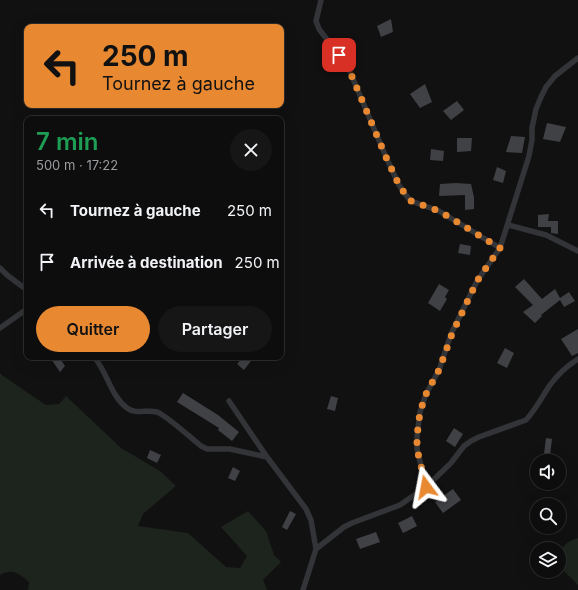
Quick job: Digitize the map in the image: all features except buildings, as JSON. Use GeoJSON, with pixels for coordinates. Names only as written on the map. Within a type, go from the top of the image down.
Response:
{"type":"FeatureCollection","features":[{"type":"Feature","properties":{"kind":"street"},"geometry":{"type":"LineString","coordinates":[[321,0],[316,21],[319,29],[348,67],[386,157],[399,185],[405,194],[411,201],[439,211],[500,248]]}},
{"type":"Feature","properties":{"kind":"street"},"geometry":{"type":"LineString","coordinates":[[426,487],[417,449],[420,412],[426,394],[439,370],[452,334],[477,281],[500,248],[530,156],[532,128],[536,109],[541,97],[546,87],[555,76],[578,58]]}},
{"type":"Feature","properties":{"kind":"street"},"geometry":{"type":"LineString","coordinates":[[508,225],[546,235],[578,251]]}},
{"type":"Feature","properties":{"kind":"street"},"geometry":{"type":"LineString","coordinates":[[0,268],[24,288]]}},
{"type":"Feature","properties":{"kind":"street"},"geometry":{"type":"LineString","coordinates":[[0,328],[24,311]]}},
{"type":"Feature","properties":{"kind":"street"},"geometry":{"type":"LineString","coordinates":[[316,549],[344,527],[400,505],[426,487],[451,463],[464,446],[471,441],[526,420],[532,414],[556,378],[565,368],[578,359]]}},
{"type":"Feature","properties":{"kind":"street"},"geometry":{"type":"LineString","coordinates":[[96,360],[110,387],[119,400],[133,412],[156,412],[207,449],[230,449],[267,457]]}},
{"type":"Feature","properties":{"kind":"street"},"geometry":{"type":"LineString","coordinates":[[229,401],[267,457],[306,509],[311,520],[316,549],[303,590]]}},
{"type":"Feature","properties":{"kind":"shaded area"},"geometry":{"type":"Polygon","coordinates":[[[0,373],[46,405],[59,404],[66,396],[121,448],[160,471],[176,486],[143,514],[138,526],[188,533],[226,567],[240,568],[247,556],[221,527],[248,511],[266,531],[274,555],[281,562],[263,580],[267,590],[28,590],[29,582],[19,574],[15,572],[8,572],[0,575],[0,373]]]}},
{"type":"Feature","properties":{"kind":"shaded area"},"geometry":{"type":"Polygon","coordinates":[[[578,538],[578,585],[566,573],[566,544],[578,538]]]}},
{"type":"Feature","properties":{"kind":"route"},"geometry":{"type":"LineString","coordinates":[[339,55],[348,67],[386,157],[399,185],[405,194],[411,201],[439,211],[500,248],[477,281],[452,334],[439,370],[426,394],[420,412],[417,449],[426,487]]}}]}
